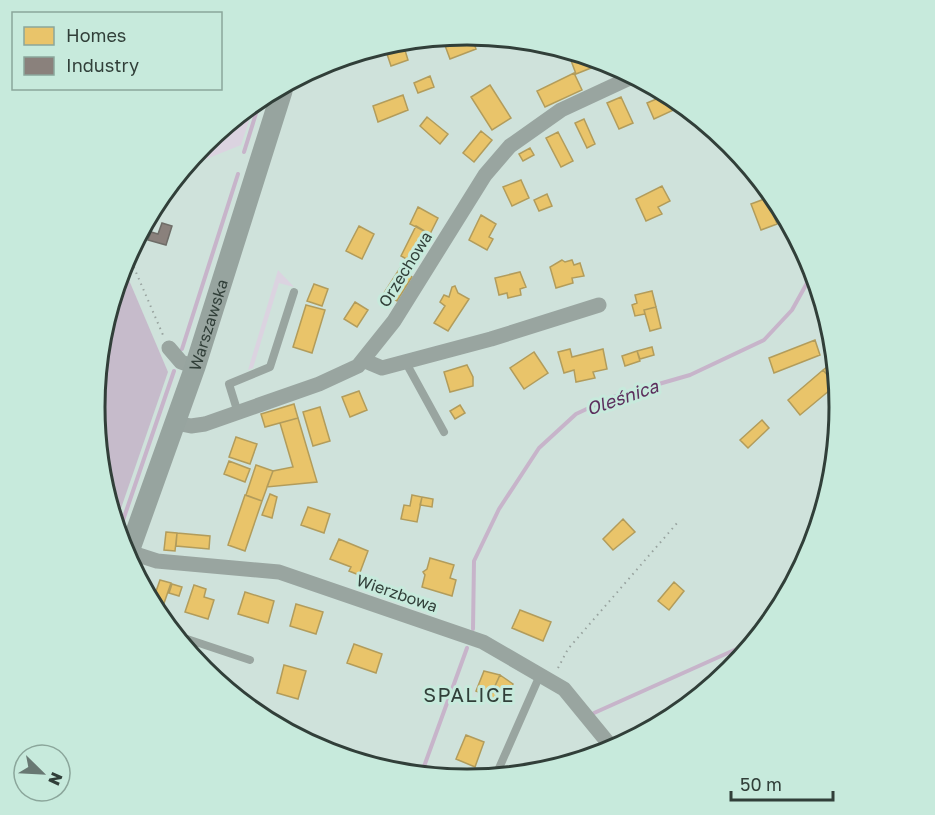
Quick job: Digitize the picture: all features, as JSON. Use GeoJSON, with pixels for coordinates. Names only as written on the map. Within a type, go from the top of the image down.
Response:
{"type":"FeatureCollection","features":[{"type":"Feature","properties":{"kind":"main road","name":"Warszawska"},"geometry":{"type":"LineString","coordinates":[[132,543],[195,367],[280,97]]}},
{"type":"Feature","properties":{"kind":"street","name":"Orzechowa"},"geometry":{"type":"LineString","coordinates":[[176,423],[197,426],[352,370],[363,360],[394,321],[485,175],[506,151],[525,134],[561,110],[624,81]]}},
{"type":"Feature","properties":{"kind":"street"},"geometry":{"type":"LineString","coordinates":[[363,360],[377,368],[405,362],[491,339],[599,305]]}},
{"type":"Feature","properties":{"kind":"street"},"geometry":{"type":"LineString","coordinates":[[169,348],[181,362],[195,367]]}},
{"type":"Feature","properties":{"kind":"street","name":"Wierzbowa"},"geometry":{"type":"LineString","coordinates":[[137,556],[157,561],[279,572],[466,635],[546,676],[564,689],[607,741]]}},
{"type":"Feature","properties":{"kind":"lane"},"geometry":{"type":"LineString","coordinates":[[238,413],[229,384],[270,367],[294,292]]}},
{"type":"Feature","properties":{"kind":"lane"},"geometry":{"type":"LineString","coordinates":[[405,362],[444,432]]}},
{"type":"Feature","properties":{"kind":"lane"},"geometry":{"type":"LineString","coordinates":[[190,641],[250,660]]}},
{"type":"Feature","properties":{"kind":"lane"},"geometry":{"type":"LineString","coordinates":[[499,768],[546,676]]}},
{"type":"Feature","properties":{"kind":"path"},"geometry":{"type":"LineString","coordinates":[[134,267],[169,348]]}},
{"type":"Feature","properties":{"kind":"path"},"geometry":{"type":"LineString","coordinates":[[546,676],[678,522]]}},
{"type":"Feature","properties":{"kind":"shaded area"},"geometry":{"type":"Polygon","coordinates":[[[250,118],[241,145],[202,161],[228,135],[250,118]]]}},
{"type":"Feature","properties":{"kind":"shaded area"},"geometry":{"type":"Polygon","coordinates":[[[278,270],[294,287],[279,283],[253,368],[248,370],[278,270]]]}},
{"type":"Feature","properties":{"kind":"shaded area"},"geometry":{"type":"Polygon","coordinates":[[[129,279],[168,372],[120,511],[108,455],[105,408],[112,337],[129,279]]]}},
{"type":"Feature","properties":{"kind":"building: Homes"},"geometry":{"type":"Polygon","coordinates":[[[475,45],[476,49],[450,59],[445,46],[475,45]]]}},
{"type":"Feature","properties":{"kind":"building: Homes"},"geometry":{"type":"Polygon","coordinates":[[[405,51],[408,60],[391,66],[387,54],[405,51]]]}},
{"type":"Feature","properties":{"kind":"building: Homes"},"geometry":{"type":"Polygon","coordinates":[[[571,60],[592,67],[576,74],[571,60]]]}},
{"type":"Feature","properties":{"kind":"building: Homes"},"geometry":{"type":"Polygon","coordinates":[[[574,73],[582,90],[545,107],[537,91],[574,73]]]}},
{"type":"Feature","properties":{"kind":"building: Homes"},"geometry":{"type":"Polygon","coordinates":[[[430,76],[434,87],[418,93],[414,83],[430,76]]]}},
{"type":"Feature","properties":{"kind":"building: Homes"},"geometry":{"type":"Polygon","coordinates":[[[490,85],[511,118],[492,130],[471,97],[490,85]]]}},
{"type":"Feature","properties":{"kind":"building: Homes"},"geometry":{"type":"Polygon","coordinates":[[[403,95],[408,110],[378,122],[373,106],[403,95]]]}},
{"type":"Feature","properties":{"kind":"building: Homes"},"geometry":{"type":"Polygon","coordinates":[[[621,97],[633,123],[619,129],[607,103],[621,97]]]}},
{"type":"Feature","properties":{"kind":"building: Homes"},"geometry":{"type":"Polygon","coordinates":[[[657,99],[674,110],[654,119],[647,103],[657,99]]]}},
{"type":"Feature","properties":{"kind":"building: Homes"},"geometry":{"type":"Polygon","coordinates":[[[427,117],[448,134],[440,144],[420,126],[427,117]]]}},
{"type":"Feature","properties":{"kind":"building: Homes"},"geometry":{"type":"Polygon","coordinates":[[[584,119],[595,144],[587,148],[575,123],[584,119]]]}},
{"type":"Feature","properties":{"kind":"building: Homes"},"geometry":{"type":"Polygon","coordinates":[[[481,131],[492,140],[474,162],[463,153],[481,131]]]}},
{"type":"Feature","properties":{"kind":"building: Homes"},"geometry":{"type":"Polygon","coordinates":[[[558,132],[573,161],[561,167],[546,138],[558,132]]]}},
{"type":"Feature","properties":{"kind":"building: Homes"},"geometry":{"type":"Polygon","coordinates":[[[530,148],[534,155],[523,161],[519,154],[530,148]]]}},
{"type":"Feature","properties":{"kind":"building: Homes"},"geometry":{"type":"Polygon","coordinates":[[[521,180],[529,198],[512,206],[503,187],[521,180]]]}},
{"type":"Feature","properties":{"kind":"building: Homes"},"geometry":{"type":"Polygon","coordinates":[[[662,186],[670,201],[658,207],[662,214],[646,221],[636,199],[662,186]]]}},
{"type":"Feature","properties":{"kind":"building: Homes"},"geometry":{"type":"Polygon","coordinates":[[[547,194],[552,206],[539,211],[534,200],[547,194]]]}},
{"type":"Feature","properties":{"kind":"building: Homes"},"geometry":{"type":"Polygon","coordinates":[[[764,199],[777,224],[761,230],[751,204],[764,199]]]}},
{"type":"Feature","properties":{"kind":"building: Homes"},"geometry":{"type":"Polygon","coordinates":[[[418,207],[438,218],[430,234],[410,224],[418,207]]]}},
{"type":"Feature","properties":{"kind":"building: Homes"},"geometry":{"type":"Polygon","coordinates":[[[481,215],[496,224],[489,237],[493,239],[487,250],[469,240],[481,215]]]}},
{"type":"Feature","properties":{"kind":"building: Homes"},"geometry":{"type":"Polygon","coordinates":[[[359,226],[374,234],[362,259],[346,251],[359,226]]]}},
{"type":"Feature","properties":{"kind":"building: Homes"},"geometry":{"type":"Polygon","coordinates":[[[416,226],[430,234],[415,264],[401,256],[416,226]]]}},
{"type":"Feature","properties":{"kind":"building: Homes"},"geometry":{"type":"Polygon","coordinates":[[[562,260],[565,262],[572,260],[574,265],[580,263],[584,276],[572,278],[573,283],[556,288],[550,267],[562,260]]]}},
{"type":"Feature","properties":{"kind":"building: Homes"},"geometry":{"type":"Polygon","coordinates":[[[400,268],[412,277],[397,301],[384,293],[400,268]]]}},
{"type":"Feature","properties":{"kind":"building: Homes"},"geometry":{"type":"Polygon","coordinates":[[[520,272],[526,287],[520,289],[521,295],[508,298],[507,293],[499,295],[495,278],[520,272]]]}},
{"type":"Feature","properties":{"kind":"building: Homes"},"geometry":{"type":"Polygon","coordinates":[[[314,284],[328,289],[322,306],[307,301],[314,284]]]}},
{"type":"Feature","properties":{"kind":"building: Homes"},"geometry":{"type":"Polygon","coordinates":[[[455,286],[458,293],[469,299],[448,331],[434,323],[445,306],[440,302],[444,295],[449,297],[452,287],[455,286]]]}},
{"type":"Feature","properties":{"kind":"building: Homes"},"geometry":{"type":"Polygon","coordinates":[[[652,291],[656,307],[644,310],[645,314],[635,316],[632,305],[637,303],[635,295],[652,291]]]}},
{"type":"Feature","properties":{"kind":"building: Homes"},"geometry":{"type":"Polygon","coordinates":[[[355,302],[368,310],[357,327],[344,319],[355,302]]]}},
{"type":"Feature","properties":{"kind":"building: Homes"},"geometry":{"type":"Polygon","coordinates":[[[306,305],[325,310],[312,353],[293,347],[306,305]]]}},
{"type":"Feature","properties":{"kind":"building: Homes"},"geometry":{"type":"Polygon","coordinates":[[[656,307],[661,328],[650,331],[644,310],[656,307]]]}},
{"type":"Feature","properties":{"kind":"building: Homes"},"geometry":{"type":"Polygon","coordinates":[[[815,340],[820,355],[774,373],[769,358],[815,340]]]}},
{"type":"Feature","properties":{"kind":"building: Homes"},"geometry":{"type":"Polygon","coordinates":[[[652,347],[654,355],[640,359],[637,351],[652,347]]]}},
{"type":"Feature","properties":{"kind":"building: Homes"},"geometry":{"type":"Polygon","coordinates":[[[570,349],[572,357],[603,349],[607,369],[593,372],[595,378],[576,382],[574,370],[564,373],[558,352],[570,349]]]}},
{"type":"Feature","properties":{"kind":"building: Homes"},"geometry":{"type":"Polygon","coordinates":[[[637,351],[640,361],[625,366],[622,356],[637,351]]]}},
{"type":"Feature","properties":{"kind":"building: Homes"},"geometry":{"type":"Polygon","coordinates":[[[534,352],[548,373],[524,389],[510,368],[534,352]]]}},
{"type":"Feature","properties":{"kind":"building: Homes"},"geometry":{"type":"Polygon","coordinates":[[[467,365],[473,377],[473,386],[450,392],[444,372],[467,365]]]}},
{"type":"Feature","properties":{"kind":"building: Homes"},"geometry":{"type":"Polygon","coordinates":[[[828,366],[828,376],[823,370],[828,366]]]}},
{"type":"Feature","properties":{"kind":"building: Homes"},"geometry":{"type":"Polygon","coordinates":[[[823,370],[828,376],[829,391],[800,415],[788,400],[823,370]]]}},
{"type":"Feature","properties":{"kind":"building: Homes"},"geometry":{"type":"Polygon","coordinates":[[[359,391],[367,410],[350,417],[342,397],[359,391]]]}},
{"type":"Feature","properties":{"kind":"building: Homes"},"geometry":{"type":"Polygon","coordinates":[[[294,404],[298,418],[265,427],[261,414],[294,404]]]}},
{"type":"Feature","properties":{"kind":"building: Homes"},"geometry":{"type":"Polygon","coordinates":[[[460,405],[465,413],[455,419],[450,411],[460,405]]]}},
{"type":"Feature","properties":{"kind":"building: Homes"},"geometry":{"type":"Polygon","coordinates":[[[320,407],[330,441],[313,446],[303,412],[320,407]]]}},
{"type":"Feature","properties":{"kind":"building: Homes"},"geometry":{"type":"Polygon","coordinates":[[[298,418],[317,482],[267,487],[273,471],[293,467],[280,423],[298,418]]]}},
{"type":"Feature","properties":{"kind":"building: Homes"},"geometry":{"type":"Polygon","coordinates":[[[762,420],[769,428],[748,448],[740,440],[762,420]]]}},
{"type":"Feature","properties":{"kind":"building: Homes"},"geometry":{"type":"Polygon","coordinates":[[[236,437],[257,444],[250,464],[229,457],[236,437]]]}},
{"type":"Feature","properties":{"kind":"building: Homes"},"geometry":{"type":"Polygon","coordinates":[[[229,461],[250,469],[245,482],[224,474],[229,461]]]}},
{"type":"Feature","properties":{"kind":"building: Homes"},"geometry":{"type":"Polygon","coordinates":[[[256,465],[273,471],[262,501],[246,495],[256,465]]]}},
{"type":"Feature","properties":{"kind":"building: Homes"},"geometry":{"type":"Polygon","coordinates":[[[270,494],[277,497],[272,518],[262,515],[270,494]]]}},
{"type":"Feature","properties":{"kind":"building: Homes"},"geometry":{"type":"Polygon","coordinates":[[[245,495],[262,501],[245,551],[228,545],[245,495]]]}},
{"type":"Feature","properties":{"kind":"building: Homes"},"geometry":{"type":"Polygon","coordinates":[[[412,495],[422,497],[417,522],[401,519],[404,505],[410,506],[412,495]]]}},
{"type":"Feature","properties":{"kind":"building: Homes"},"geometry":{"type":"Polygon","coordinates":[[[422,497],[433,499],[432,507],[420,505],[422,497]]]}},
{"type":"Feature","properties":{"kind":"building: Homes"},"geometry":{"type":"Polygon","coordinates":[[[308,507],[330,514],[324,533],[301,525],[308,507]]]}},
{"type":"Feature","properties":{"kind":"building: Homes"},"geometry":{"type":"Polygon","coordinates":[[[623,519],[635,532],[613,550],[603,539],[623,519]]]}},
{"type":"Feature","properties":{"kind":"building: Homes"},"geometry":{"type":"Polygon","coordinates":[[[166,532],[177,533],[175,551],[164,550],[166,532]]]}},
{"type":"Feature","properties":{"kind":"building: Homes"},"geometry":{"type":"Polygon","coordinates":[[[177,533],[210,536],[209,549],[176,546],[177,533]]]}},
{"type":"Feature","properties":{"kind":"building: Homes"},"geometry":{"type":"Polygon","coordinates":[[[339,539],[368,551],[359,575],[349,571],[351,567],[330,559],[339,539]]]}},
{"type":"Feature","properties":{"kind":"building: Homes"},"geometry":{"type":"Polygon","coordinates":[[[430,558],[454,565],[450,578],[456,580],[452,596],[422,587],[425,575],[423,572],[427,569],[430,558]]]}},
{"type":"Feature","properties":{"kind":"building: Homes"},"geometry":{"type":"Polygon","coordinates":[[[160,580],[171,583],[163,605],[156,592],[160,580]]]}},
{"type":"Feature","properties":{"kind":"building: Homes"},"geometry":{"type":"Polygon","coordinates":[[[674,582],[684,591],[669,610],[658,601],[674,582]]]}},
{"type":"Feature","properties":{"kind":"building: Homes"},"geometry":{"type":"Polygon","coordinates":[[[172,584],[182,587],[179,596],[169,593],[172,584]]]}},
{"type":"Feature","properties":{"kind":"building: Homes"},"geometry":{"type":"Polygon","coordinates":[[[194,585],[206,589],[204,597],[214,600],[208,619],[185,612],[194,585]]]}},
{"type":"Feature","properties":{"kind":"building: Homes"},"geometry":{"type":"Polygon","coordinates":[[[245,592],[274,601],[268,623],[238,614],[245,592]]]}},
{"type":"Feature","properties":{"kind":"building: Homes"},"geometry":{"type":"Polygon","coordinates":[[[296,604],[323,612],[316,634],[290,626],[296,604]]]}},
{"type":"Feature","properties":{"kind":"building: Homes"},"geometry":{"type":"Polygon","coordinates":[[[520,610],[551,622],[543,641],[512,628],[520,610]]]}},
{"type":"Feature","properties":{"kind":"building: Homes"},"geometry":{"type":"Polygon","coordinates":[[[354,644],[382,654],[376,673],[347,663],[354,644]]]}},
{"type":"Feature","properties":{"kind":"building: Homes"},"geometry":{"type":"Polygon","coordinates":[[[284,665],[306,671],[298,699],[277,693],[284,665]]]}},
{"type":"Feature","properties":{"kind":"building: Homes"},"geometry":{"type":"Polygon","coordinates":[[[484,671],[500,675],[490,697],[476,691],[484,671]]]}},
{"type":"Feature","properties":{"kind":"building: Homes"},"geometry":{"type":"Polygon","coordinates":[[[500,675],[513,684],[505,704],[490,697],[500,675]]]}},
{"type":"Feature","properties":{"kind":"building: Homes"},"geometry":{"type":"Polygon","coordinates":[[[466,735],[484,742],[475,767],[456,759],[466,735]]]}},
{"type":"Feature","properties":{"kind":"building: Industry"},"geometry":{"type":"Polygon","coordinates":[[[162,223],[172,226],[166,245],[148,240],[151,232],[158,234],[162,223]]]}},
{"type":"Feature","properties":{"kind":"waterway"},"geometry":{"type":"LineString","coordinates":[[244,152],[256,113]]}},
{"type":"Feature","properties":{"kind":"waterway"},"geometry":{"type":"LineString","coordinates":[[182,349],[238,174]]}},
{"type":"Feature","properties":{"kind":"waterway","name":"Oleśnica"},"geometry":{"type":"LineString","coordinates":[[473,629],[474,561],[499,509],[539,448],[576,414],[610,398],[690,375],[764,340],[792,310],[807,283],[806,280]]}},
{"type":"Feature","properties":{"kind":"waterway"},"geometry":{"type":"LineString","coordinates":[[123,520],[174,371]]}},
{"type":"Feature","properties":{"kind":"waterway","name":"Oleśnica"},"geometry":{"type":"LineString","coordinates":[[424,767],[467,648]]}},
{"type":"Feature","properties":{"kind":"waterway","name":"Oleśnica"},"geometry":{"type":"LineString","coordinates":[[594,713],[739,648]]}},
{"type":"Feature","properties":{"kind":"district","name":"SPALICE"},"geometry":{"type":"Point","coordinates":[469,694]}}]}
